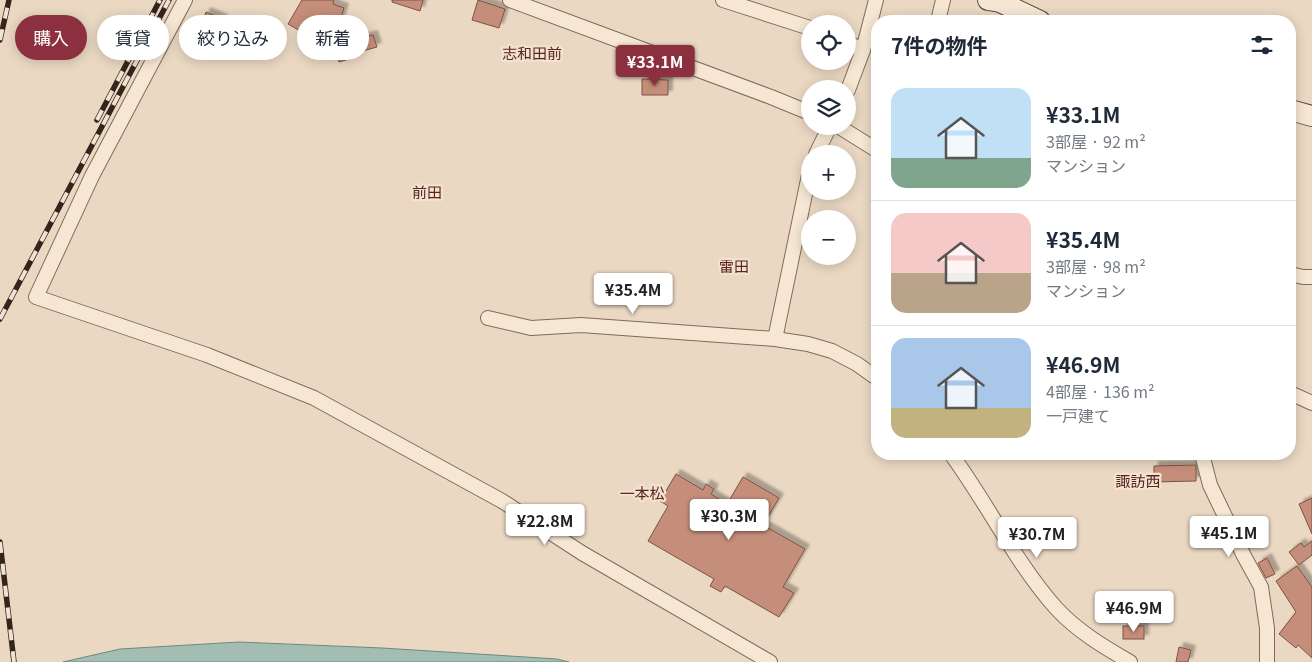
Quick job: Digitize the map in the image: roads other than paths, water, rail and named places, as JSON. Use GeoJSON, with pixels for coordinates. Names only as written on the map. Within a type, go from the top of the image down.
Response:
{"type":"FeatureCollection","features":[{"type":"Feature","properties":{"kind":"street"},"geometry":{"type":"LineString","coordinates":[[186,0],[92,176],[36,297],[206,355],[314,398],[502,501],[582,553],[770,662]]}},
{"type":"Feature","properties":{"kind":"street"},"geometry":{"type":"LineString","coordinates":[[510,0],[801,109]]}},
{"type":"Feature","properties":{"kind":"street"},"geometry":{"type":"LineString","coordinates":[[723,0],[801,25]]}},
{"type":"Feature","properties":{"kind":"street"},"geometry":{"type":"LineString","coordinates":[[872,15],[876,0]]}},
{"type":"Feature","properties":{"kind":"street"},"geometry":{"type":"LineString","coordinates":[[939,15],[943,0]]}},
{"type":"Feature","properties":{"kind":"street"},"geometry":{"type":"LineString","coordinates":[[988,0],[1000,2],[1027,15]]}},
{"type":"Feature","properties":{"kind":"street"},"geometry":{"type":"LineString","coordinates":[[852,80],[863,50],[871,19]]}},
{"type":"Feature","properties":{"kind":"street"},"geometry":{"type":"LineString","coordinates":[[856,47],[863,50]]}},
{"type":"Feature","properties":{"kind":"street"},"geometry":{"type":"LineString","coordinates":[[1296,112],[1312,116]]}},
{"type":"Feature","properties":{"kind":"street"},"geometry":{"type":"LineString","coordinates":[[852,135],[871,147]]}},
{"type":"Feature","properties":{"kind":"street"},"geometry":{"type":"LineString","coordinates":[[775,339],[804,200]]}},
{"type":"Feature","properties":{"kind":"street"},"geometry":{"type":"LineString","coordinates":[[1296,275],[1312,277]]}},
{"type":"Feature","properties":{"kind":"street"},"geometry":{"type":"LineString","coordinates":[[488,318],[531,328],[581,325],[775,339],[808,344],[832,351],[857,364],[871,374]]}},
{"type":"Feature","properties":{"kind":"street"},"geometry":{"type":"LineString","coordinates":[[1296,396],[1312,403]]}},
{"type":"Feature","properties":{"kind":"street"},"geometry":{"type":"LineString","coordinates":[[955,460],[1026,569],[1057,610],[1076,626],[1130,662]]}},
{"type":"Feature","properties":{"kind":"street"},"geometry":{"type":"LineString","coordinates":[[1204,460],[1210,485],[1261,587],[1267,628],[1267,662]]}},
{"type":"Feature","properties":{"kind":"railway"},"geometry":{"type":"LineString","coordinates":[[0,40],[9,0]]}},
{"type":"Feature","properties":{"kind":"railway"},"geometry":{"type":"LineString","coordinates":[[97,120],[160,0]]}},
{"type":"Feature","properties":{"kind":"railway"},"geometry":{"type":"LineString","coordinates":[[0,319],[169,0]]}},
{"type":"Feature","properties":{"kind":"railway"},"geometry":{"type":"LineString","coordinates":[[0,542],[14,662]]}},
{"type":"Feature","properties":{"kind":"district","name":"志和田前"},"geometry":{"type":"Point","coordinates":[532,54]}},
{"type":"Feature","properties":{"kind":"district","name":"前田"},"geometry":{"type":"Point","coordinates":[427,193]}},
{"type":"Feature","properties":{"kind":"district","name":"雷田"},"geometry":{"type":"Point","coordinates":[734,267]}},
{"type":"Feature","properties":{"kind":"district","name":"諏訪西"},"geometry":{"type":"Point","coordinates":[1138,482]}},
{"type":"Feature","properties":{"kind":"district","name":"一本松"},"geometry":{"type":"Point","coordinates":[642,494]}}]}
